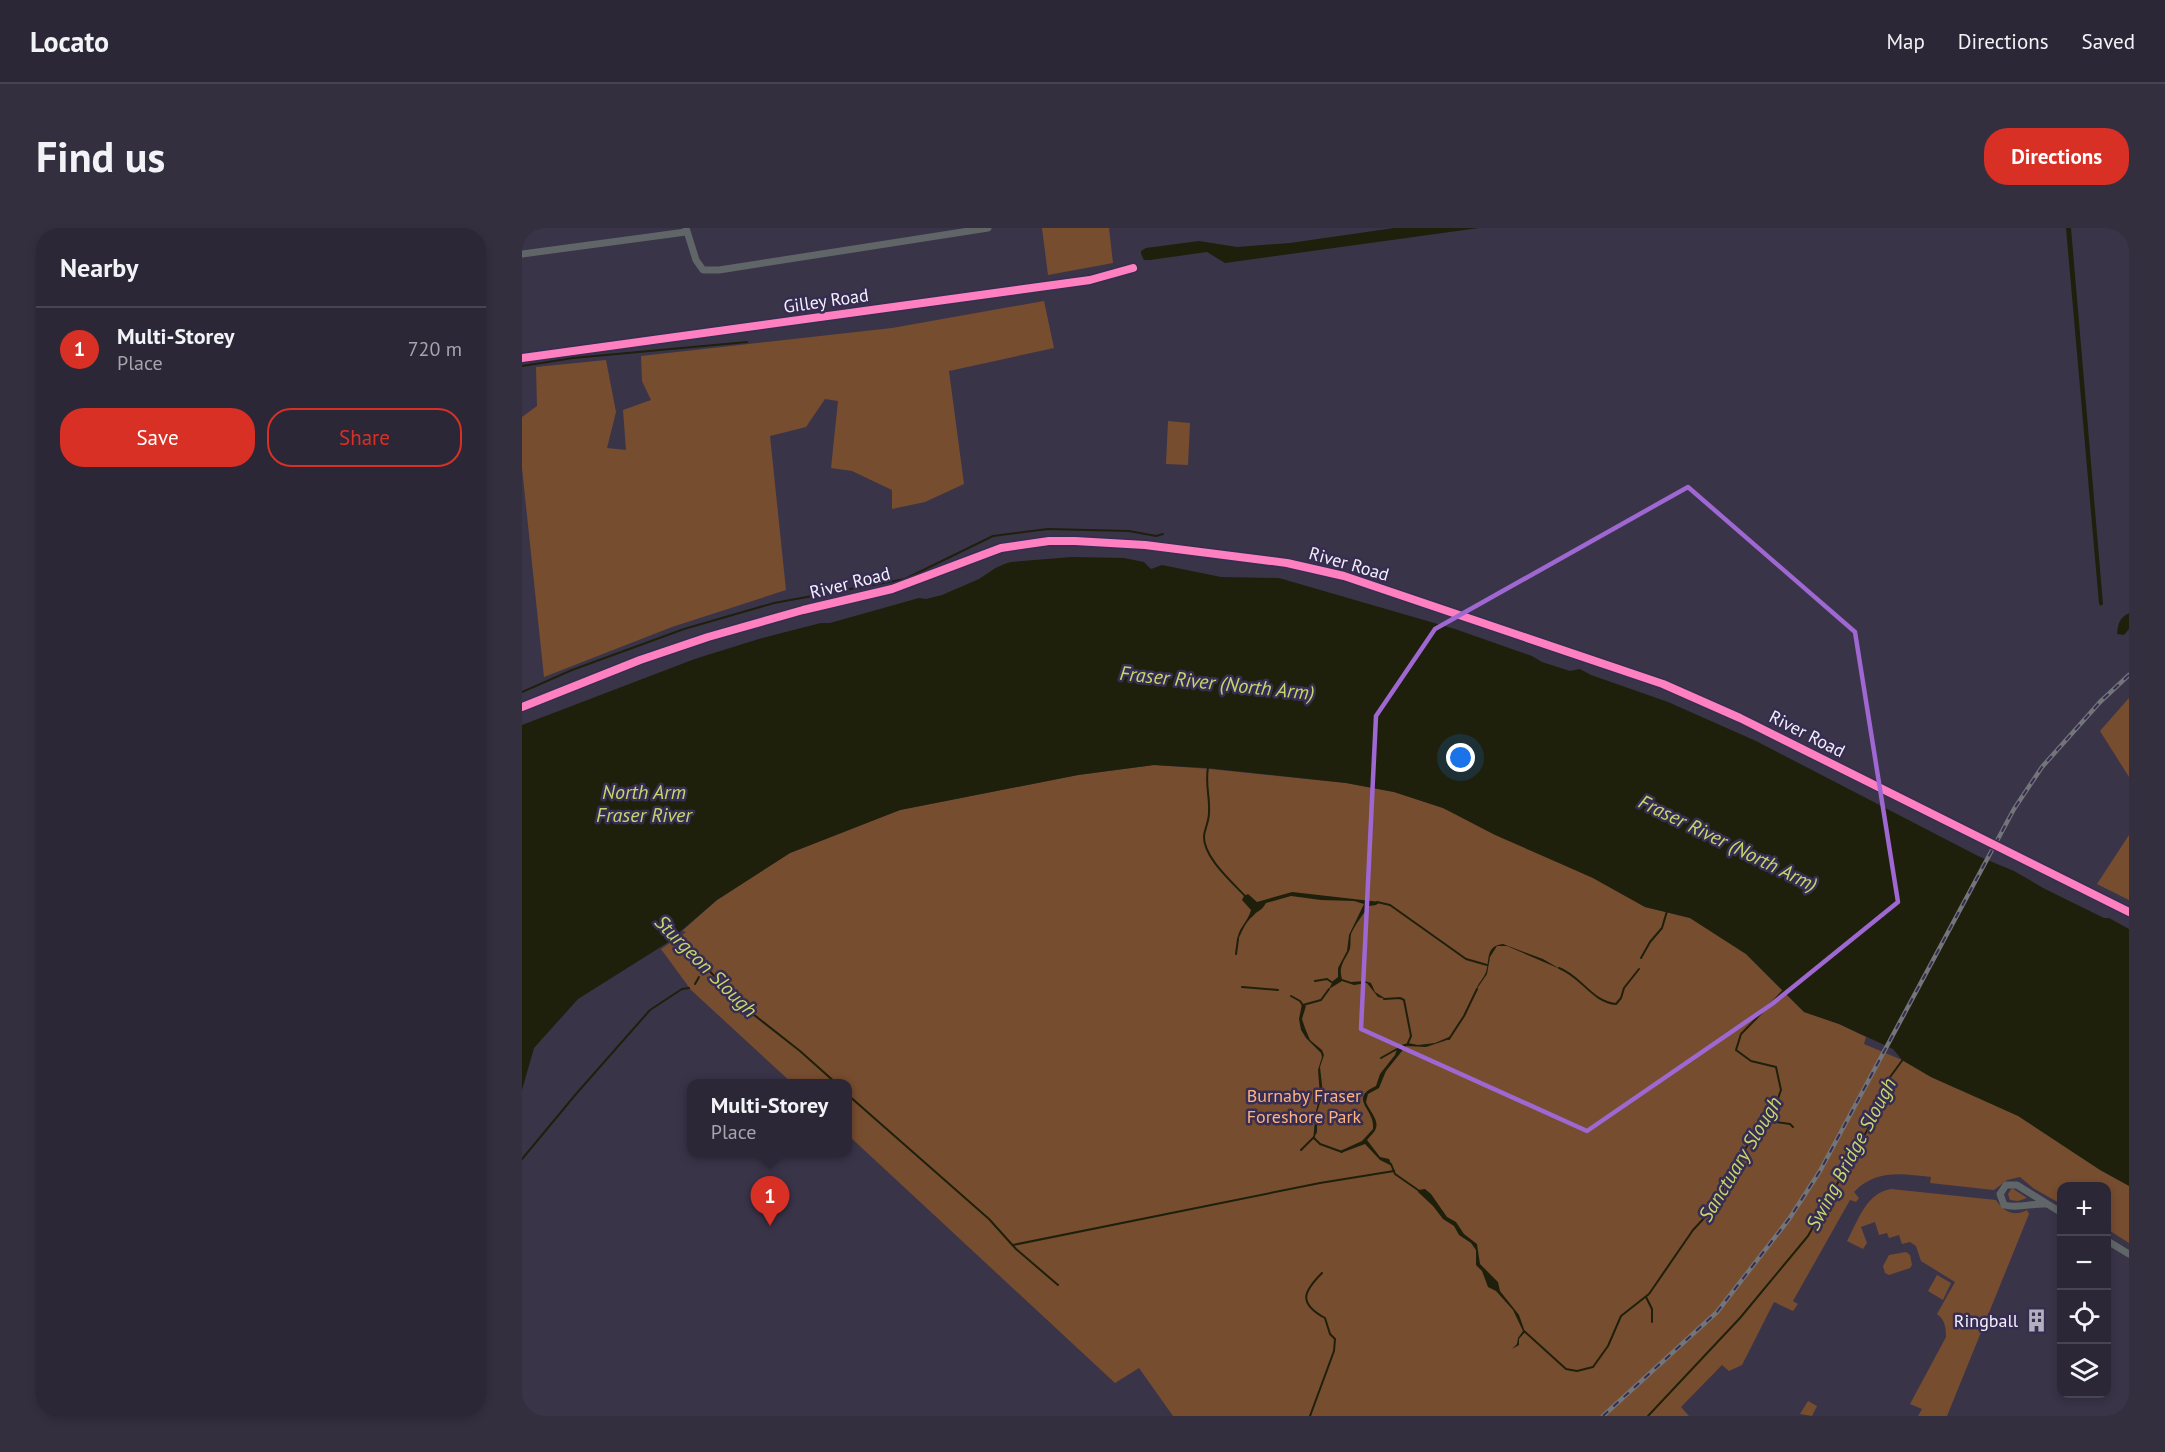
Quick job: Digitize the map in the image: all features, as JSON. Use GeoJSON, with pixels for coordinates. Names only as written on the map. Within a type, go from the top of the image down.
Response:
{"type":"FeatureCollection","features":[{"type":"Feature","properties":{"kind":"street"},"geometry":{"type":"LineString","coordinates":[[522,254],[686,230],[696,260],[703,270],[719,270],[988,228]]}},
{"type":"Feature","properties":{"kind":"street","name":"Gilley Road"},"geometry":{"type":"LineString","coordinates":[[522,358],[1090,280],[1133,268]]}},
{"type":"Feature","properties":{"kind":"street","name":"River Road"},"geometry":{"type":"LineString","coordinates":[[522,707],[639,660],[708,637],[803,610],[892,589],[1001,548],[1049,541],[1074,541],[1224,555],[1294,564],[1344,576],[1663,684],[1740,718],[2129,912]]}},
{"type":"Feature","properties":{"kind":"street"},"geometry":{"type":"LineString","coordinates":[[2046,1204],[2031,1203],[2013,1207],[2004,1205],[2000,1194],[2006,1185],[2013,1184],[2057,1211]]}},
{"type":"Feature","properties":{"kind":"street"},"geometry":{"type":"LineString","coordinates":[[2111,1243],[2129,1254]]}},
{"type":"Feature","properties":{"kind":"highlighted area"},"geometry":{"type":"Polygon","coordinates":[[[1688,487],[1855,632],[1898,902],[1772,1004],[1587,1131],[1361,1029],[1376,716],[1435,629],[1688,487]]]}},
{"type":"Feature","properties":{"kind":"green space"},"geometry":{"type":"Polygon","coordinates":[[[1042,228],[1109,228],[1113,263],[1048,275],[1042,228]]]}},
{"type":"Feature","properties":{"kind":"green space"},"geometry":{"type":"Polygon","coordinates":[[[1044,301],[1054,348],[949,371],[964,484],[925,502],[892,509],[892,490],[852,471],[831,468],[838,401],[825,399],[806,427],[770,436],[786,590],[672,627],[544,677],[522,468],[522,417],[537,406],[536,367],[606,360],[616,412],[607,448],[626,450],[623,410],[651,400],[642,381],[641,356],[892,328],[1044,301]]]}},
{"type":"Feature","properties":{"kind":"green space"},"geometry":{"type":"Polygon","coordinates":[[[1168,421],[1190,423],[1188,465],[1166,464],[1168,421]]]}},
{"type":"Feature","properties":{"kind":"green space"},"geometry":{"type":"Polygon","coordinates":[[[2129,698],[2129,777],[2100,731],[2129,698]]]}},
{"type":"Feature","properties":{"kind":"green space","name":"Burnaby Fraser Foreshore Park"},"geometry":{"type":"Polygon","coordinates":[[[1154,765],[1346,783],[1394,792],[1443,808],[1593,878],[1645,907],[1690,918],[1746,954],[1804,1012],[1839,1024],[1866,1037],[1864,1044],[1902,1060],[1958,1089],[1975,1085],[2129,1163],[2129,1243],[2111,1232],[2111,1182],[2057,1182],[2057,1202],[2033,1188],[2020,1177],[2007,1180],[1994,1190],[1930,1183],[1931,1177],[1900,1174],[1880,1176],[1854,1192],[1859,1198],[1856,1202],[1850,1200],[1793,1301],[1798,1304],[1793,1311],[1774,1302],[1742,1365],[1729,1371],[1722,1365],[1681,1407],[1689,1416],[1173,1416],[1139,1368],[1115,1383],[852,1139],[852,1079],[788,1079],[691,990],[661,949],[686,932],[682,931],[717,900],[790,853],[900,810],[1078,775],[1154,765]]]}},
{"type":"Feature","properties":{"kind":"green space"},"geometry":{"type":"Polygon","coordinates":[[[2129,835],[2129,900],[2097,884],[2129,835]]]}},
{"type":"Feature","properties":{"kind":"green space"},"geometry":{"type":"Polygon","coordinates":[[[2012,1188],[2027,1198],[2018,1201],[2010,1200],[2008,1194],[2012,1188]]]}},
{"type":"Feature","properties":{"kind":"green space"},"geometry":{"type":"Polygon","coordinates":[[[1891,1189],[1996,1200],[2002,1208],[2010,1212],[2018,1213],[2027,1210],[2029,1214],[1947,1416],[1918,1416],[1922,1409],[1910,1404],[1946,1337],[1944,1324],[1937,1314],[1955,1282],[1921,1261],[1916,1246],[1910,1242],[1902,1244],[1899,1235],[1889,1238],[1887,1233],[1879,1235],[1875,1222],[1861,1227],[1867,1243],[1863,1249],[1847,1241],[1869,1202],[1875,1196],[1891,1189]]]}},
{"type":"Feature","properties":{"kind":"green space"},"geometry":{"type":"Polygon","coordinates":[[[1906,1252],[1910,1255],[1912,1265],[1910,1268],[1889,1275],[1885,1273],[1883,1266],[1889,1255],[1906,1252]]]}},
{"type":"Feature","properties":{"kind":"green space"},"geometry":{"type":"Polygon","coordinates":[[[1937,1275],[1951,1283],[1943,1300],[1928,1291],[1937,1275]]]}},
{"type":"Feature","properties":{"kind":"green space"},"geometry":{"type":"Polygon","coordinates":[[[1808,1401],[1817,1406],[1812,1416],[1800,1414],[1808,1401]]]}},
{"type":"Feature","properties":{"kind":"water"},"geometry":{"type":"Polygon","coordinates":[[[1394,228],[1479,228],[1225,263],[1207,252],[1150,260],[1144,260],[1141,254],[1141,251],[1146,248],[1199,241],[1237,247],[1290,243],[1394,228]]]}},
{"type":"Feature","properties":{"kind":"water"},"geometry":{"type":"Polygon","coordinates":[[[2066,228],[2071,228],[2103,604],[2101,606],[2099,604],[2066,228]]]}},
{"type":"Feature","properties":{"kind":"water","name":"North Arm Fraser River"},"geometry":{"type":"Polygon","coordinates":[[[1091,553],[1156,559],[1222,574],[1277,574],[1346,589],[1647,690],[1739,731],[2129,925],[2129,1186],[2100,1170],[2018,1116],[1931,1077],[1902,1060],[1893,1049],[1839,1024],[1804,1012],[1746,954],[1690,918],[1645,907],[1593,878],[1495,835],[1443,808],[1394,792],[1346,783],[1206,768],[1154,765],[1078,775],[900,810],[790,853],[717,900],[667,943],[578,999],[534,1048],[522,1090],[522,721],[611,685],[762,638],[965,581],[1023,556],[1091,553]]]}},
{"type":"Feature","properties":{"kind":"water"},"geometry":{"type":"Polygon","coordinates":[[[2129,613],[2129,629],[2124,635],[2117,634],[2120,622],[2129,613]]]}},
{"type":"Feature","properties":{"kind":"water"},"geometry":{"type":"Polygon","coordinates":[[[1292,892],[1380,902],[1369,906],[1353,931],[1350,949],[1341,967],[1341,974],[1342,979],[1351,982],[1371,983],[1375,992],[1386,999],[1378,997],[1367,983],[1354,985],[1342,981],[1329,989],[1338,977],[1338,968],[1347,951],[1349,935],[1364,904],[1354,901],[1291,896],[1266,903],[1248,921],[1237,942],[1239,933],[1251,910],[1242,900],[1244,896],[1248,894],[1257,902],[1292,892]]]}},
{"type":"Feature","properties":{"kind":"water"},"geometry":{"type":"Polygon","coordinates":[[[1503,944],[1543,959],[1560,969],[1507,946],[1497,946],[1490,957],[1487,974],[1476,990],[1486,972],[1489,954],[1497,945],[1503,944]]]}},
{"type":"Feature","properties":{"kind":"water"},"geometry":{"type":"Polygon","coordinates":[[[1302,1004],[1306,1006],[1302,1019],[1310,1040],[1322,1050],[1324,1055],[1320,1067],[1323,1094],[1317,1112],[1317,1132],[1313,1140],[1316,1111],[1320,1095],[1318,1070],[1322,1057],[1301,1030],[1299,1019],[1302,1004]]]}},
{"type":"Feature","properties":{"kind":"water"},"geometry":{"type":"Polygon","coordinates":[[[1449,1037],[1450,1039],[1426,1047],[1406,1046],[1386,1071],[1379,1088],[1368,1094],[1366,1102],[1377,1124],[1367,1140],[1380,1157],[1389,1159],[1392,1166],[1380,1160],[1365,1144],[1341,1153],[1340,1151],[1362,1141],[1373,1129],[1371,1116],[1363,1100],[1364,1095],[1376,1086],[1380,1074],[1395,1055],[1398,1046],[1408,1043],[1418,1045],[1435,1043],[1449,1037]]]}},
{"type":"Feature","properties":{"kind":"water"},"geometry":{"type":"Polygon","coordinates":[[[1425,1189],[1447,1217],[1456,1222],[1464,1234],[1477,1244],[1480,1264],[1498,1282],[1500,1291],[1519,1315],[1525,1332],[1519,1339],[1519,1345],[1512,1349],[1523,1331],[1513,1310],[1496,1291],[1488,1287],[1482,1271],[1476,1265],[1476,1250],[1471,1243],[1459,1235],[1454,1226],[1443,1219],[1418,1192],[1418,1190],[1425,1189]]]}},
{"type":"Feature","properties":{"kind":"pier"},"geometry":{"type":"Polygon","coordinates":[[[1091,550],[1157,556],[1223,571],[1278,571],[1347,586],[1507,640],[1550,657],[1648,687],[1740,728],[1878,795],[2001,860],[2070,891],[2129,922],[2129,929],[2045,889],[2014,871],[1978,856],[1756,741],[1668,702],[1580,669],[1570,671],[1455,629],[1279,578],[1221,577],[1162,565],[1151,569],[1144,562],[1124,558],[1072,557],[1000,565],[979,579],[942,595],[926,599],[919,598],[830,623],[821,623],[726,647],[522,725],[522,718],[610,682],[761,635],[964,578],[1022,553],[1091,550]]]}},
{"type":"Feature","properties":{"kind":"waterway"},"geometry":{"type":"LineString","coordinates":[[522,366],[573,358],[747,342]]}},
{"type":"Feature","properties":{"kind":"waterway"},"geometry":{"type":"LineString","coordinates":[[522,692],[572,670],[684,629],[774,603],[905,579],[993,536],[1048,529],[1129,531],[1156,536],[1163,534]]}},
{"type":"Feature","properties":{"kind":"waterway"},"geometry":{"type":"LineString","coordinates":[[1208,767],[1209,813],[1204,836],[1205,844],[1219,869],[1246,897]]}},
{"type":"Feature","properties":{"kind":"waterway"},"geometry":{"type":"LineString","coordinates":[[1377,902],[1390,905],[1466,959],[1487,965]]}},
{"type":"Feature","properties":{"kind":"waterway"},"geometry":{"type":"LineString","coordinates":[[1641,958],[1650,942],[1662,928],[1667,911]]}},
{"type":"Feature","properties":{"kind":"waterway","name":"Sturgeon Slough"},"geometry":{"type":"LineString","coordinates":[[675,935],[744,1007],[831,1079]]}},
{"type":"Feature","properties":{"kind":"waterway"},"geometry":{"type":"LineString","coordinates":[[1236,954],[1238,939]]}},
{"type":"Feature","properties":{"kind":"waterway"},"geometry":{"type":"LineString","coordinates":[[1559,968],[1574,977],[1600,999],[1616,1004],[1624,988],[1639,969]]}},
{"type":"Feature","properties":{"kind":"waterway"},"geometry":{"type":"LineString","coordinates":[[695,984],[699,977]]}},
{"type":"Feature","properties":{"kind":"waterway"},"geometry":{"type":"LineString","coordinates":[[1315,981],[1327,979],[1333,983]]}},
{"type":"Feature","properties":{"kind":"waterway"},"geometry":{"type":"LineString","coordinates":[[1242,987],[1278,990]]}},
{"type":"Feature","properties":{"kind":"waterway"},"geometry":{"type":"LineString","coordinates":[[522,1159],[650,1010],[682,989],[689,988]]}},
{"type":"Feature","properties":{"kind":"waterway"},"geometry":{"type":"LineString","coordinates":[[1303,1005],[1321,1000],[1329,989]]}},
{"type":"Feature","properties":{"kind":"waterway"},"geometry":{"type":"LineString","coordinates":[[1449,1039],[1464,1016],[1477,989]]}},
{"type":"Feature","properties":{"kind":"waterway","name":"Sanctuary Slough"},"geometry":{"type":"LineString","coordinates":[[1524,1331],[1566,1369],[1577,1371],[1593,1367],[1608,1346],[1621,1316],[1649,1294],[1693,1230],[1719,1202],[1728,1173],[1775,1107],[1781,1090],[1776,1067],[1751,1061],[1736,1050],[1741,1034],[1784,990]]}},
{"type":"Feature","properties":{"kind":"waterway"},"geometry":{"type":"LineString","coordinates":[[1291,996],[1300,1001],[1304,1007]]}},
{"type":"Feature","properties":{"kind":"waterway"},"geometry":{"type":"LineString","coordinates":[[1384,999],[1404,1000],[1411,1036],[1408,1043]]}},
{"type":"Feature","properties":{"kind":"waterway"},"geometry":{"type":"LineString","coordinates":[[1381,1058],[1397,1049]]}},
{"type":"Feature","properties":{"kind":"waterway","name":"Swing Bridge Slough"},"geometry":{"type":"LineString","coordinates":[[1648,1416],[1740,1318],[1808,1236],[1873,1120],[1882,1088],[1904,1058]]}},
{"type":"Feature","properties":{"kind":"waterway","name":"Sturgeon Slough"},"geometry":{"type":"LineString","coordinates":[[852,1099],[989,1219],[1016,1249],[1058,1285]]}},
{"type":"Feature","properties":{"kind":"waterway"},"geometry":{"type":"LineString","coordinates":[[1771,1115],[1776,1122],[1790,1124],[1793,1127]]}},
{"type":"Feature","properties":{"kind":"waterway"},"geometry":{"type":"LineString","coordinates":[[1301,1150],[1314,1137]]}},
{"type":"Feature","properties":{"kind":"waterway"},"geometry":{"type":"LineString","coordinates":[[1314,1138],[1320,1144],[1342,1152]]}},
{"type":"Feature","properties":{"kind":"waterway"},"geometry":{"type":"LineString","coordinates":[[1391,1164],[1395,1174],[1418,1190]]}},
{"type":"Feature","properties":{"kind":"waterway"},"geometry":{"type":"LineString","coordinates":[[1013,1245],[1320,1183],[1394,1171]]}},
{"type":"Feature","properties":{"kind":"waterway"},"geometry":{"type":"LineString","coordinates":[[1310,1416],[1334,1351],[1335,1339],[1330,1334],[1325,1318],[1310,1307],[1306,1297],[1307,1292],[1322,1273]]}},
{"type":"Feature","properties":{"kind":"waterway"},"geometry":{"type":"LineString","coordinates":[[1646,1297],[1652,1309],[1652,1322]]}},
{"type":"Feature","properties":{"kind":"railway"},"geometry":{"type":"LineString","coordinates":[[1603,1416],[1717,1312],[1789,1219],[1820,1171],[2014,809],[2042,767],[2100,702],[2129,675]]}},
{"type":"Feature","properties":{"kind":"cycle path"},"geometry":{"type":"LineString","coordinates":[[522,358],[1090,280],[1133,268]]}},
{"type":"Feature","properties":{"kind":"cycle path"},"geometry":{"type":"LineString","coordinates":[[522,707],[640,660],[708,637],[803,610],[892,589],[1001,548],[1049,541],[1075,541],[1145,545],[1287,563],[1344,576],[1663,684],[1740,718],[2129,912]]}},
{"type":"Feature","properties":{"kind":"place","name":"Multi-Storey"},"geometry":{"type":"Point","coordinates":[770,1226]}},
{"type":"Feature","properties":{"kind":"place","name":"Ringball"},"geometry":{"type":"Point","coordinates":[2036,1321]}},
{"type":"Feature","properties":{"kind":"water label","name":"Fraser River (North Arm)"},"geometry":{"type":"Point","coordinates":[1217,683]}},
{"type":"Feature","properties":{"kind":"water label","name":"Fraser River (North Arm)"},"geometry":{"type":"Point","coordinates":[1728,843]}}]}
